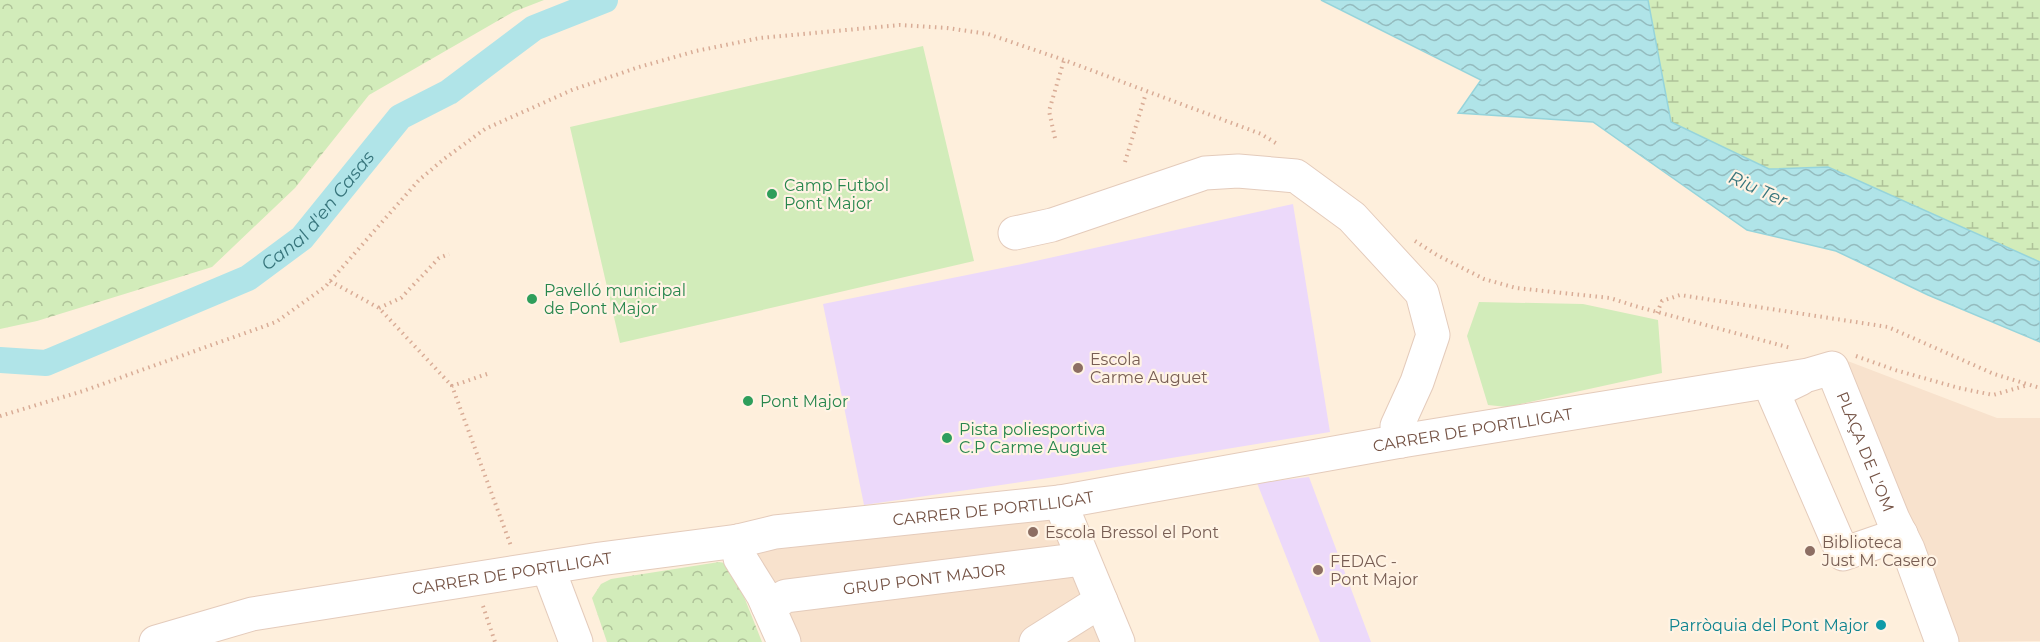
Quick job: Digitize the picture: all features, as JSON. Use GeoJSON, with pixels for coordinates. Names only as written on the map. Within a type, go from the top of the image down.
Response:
{"type":"FeatureCollection","features":[{"type":"Feature","properties":{"kind":"street"},"geometry":{"type":"LineString","coordinates":[[1015,233],[1052,225],[1205,172],[1238,171],[1296,177],[1352,217],[1422,293],[1433,335],[1417,382],[1397,426],[1401,441]]}},
{"type":"Feature","properties":{"kind":"street"},"geometry":{"type":"LineString","coordinates":[[1820,372],[1773,392],[1843,554],[1901,534]]}},
{"type":"Feature","properties":{"kind":"street","name":"CARRER DE PORTLLIGAT"},"geometry":{"type":"LineString","coordinates":[[171,640],[252,614],[738,541],[776,532],[1060,502],[1401,441],[1820,372]]}},
{"type":"Feature","properties":{"kind":"street","name":"PLAÇA DE L'OM"},"geometry":{"type":"LineString","coordinates":[[1820,372],[1901,534],[1942,642]]}},
{"type":"Feature","properties":{"kind":"street"},"geometry":{"type":"LineString","coordinates":[[1060,502],[1118,642]]}},
{"type":"Feature","properties":{"kind":"street"},"geometry":{"type":"LineString","coordinates":[[738,541],[740,558],[768,606],[784,642]]}},
{"type":"Feature","properties":{"kind":"street","name":"GRUP PONT MAJOR"},"geometry":{"type":"LineString","coordinates":[[768,606],[786,596],[1083,559]]}},
{"type":"Feature","properties":{"kind":"street"},"geometry":{"type":"LineString","coordinates":[[548,568],[576,642]]}},
{"type":"Feature","properties":{"kind":"street"},"geometry":{"type":"LineString","coordinates":[[1036,642],[1101,600]]}},
{"type":"Feature","properties":{"kind":"path"},"geometry":{"type":"LineString","coordinates":[[0,416],[83,391],[276,322],[299,307],[330,281],[419,180],[485,129],[572,90],[639,67],[696,51],[760,38],[900,25],[988,34],[1261,134],[1287,150]]}},
{"type":"Feature","properties":{"kind":"path"},"geometry":{"type":"LineString","coordinates":[[1055,138],[1049,111],[1064,60]]}},
{"type":"Feature","properties":{"kind":"path"},"geometry":{"type":"LineString","coordinates":[[1125,162],[1146,93]]}},
{"type":"Feature","properties":{"kind":"path"},"geometry":{"type":"LineString","coordinates":[[1408,236],[1437,255],[1484,279],[1544,292],[1610,298],[1817,355],[1820,372]]}},
{"type":"Feature","properties":{"kind":"path"},"geometry":{"type":"LineString","coordinates":[[379,308],[401,298],[439,258],[449,254]]}},
{"type":"Feature","properties":{"kind":"path"},"geometry":{"type":"LineString","coordinates":[[330,281],[379,308],[452,386],[514,556]]}},
{"type":"Feature","properties":{"kind":"path"},"geometry":{"type":"LineString","coordinates":[[1657,312],[1662,301],[1680,295],[1888,327],[1994,374],[2040,388]]}},
{"type":"Feature","properties":{"kind":"path"},"geometry":{"type":"LineString","coordinates":[[1820,372],[1836,348],[1895,370],[1993,395],[2030,385]]}},
{"type":"Feature","properties":{"kind":"path"},"geometry":{"type":"LineString","coordinates":[[452,386],[487,375]]}},
{"type":"Feature","properties":{"kind":"path"},"geometry":{"type":"LineString","coordinates":[[483,604],[495,642]]}},
{"type":"Feature","properties":{"kind":"shaded area","name":"Escola Carme Auguet"},"geometry":{"type":"Polygon","coordinates":[[[1293,204],[1330,432],[1055,477],[864,505],[823,304],[1022,264],[1293,204]]]}},
{"type":"Feature","properties":{"kind":"shaded area"},"geometry":{"type":"Polygon","coordinates":[[[1845,360],[1997,418],[2040,418],[2040,641],[1955,642],[1845,360]]]}},
{"type":"Feature","properties":{"kind":"shaded area","name":"FEDAC - Pont Major"},"geometry":{"type":"Polygon","coordinates":[[[1309,477],[1371,642],[1320,642],[1257,483],[1309,477]]]}},
{"type":"Feature","properties":{"kind":"shaded area"},"geometry":{"type":"Polygon","coordinates":[[[1053,516],[1106,642],[791,642],[754,552],[1053,516]]]}},
{"type":"Feature","properties":{"kind":"green space"},"geometry":{"type":"Polygon","coordinates":[[[0,0],[544,0],[513,12],[369,95],[295,188],[212,267],[37,321],[0,329],[0,0]]]}},
{"type":"Feature","properties":{"kind":"green space"},"geometry":{"type":"Polygon","coordinates":[[[1648,0],[2040,0],[2040,262],[1828,167],[1769,169],[1671,122],[1648,0]]]}},
{"type":"Feature","properties":{"kind":"green space","name":"Camp Futbol Pont Major"},"geometry":{"type":"Polygon","coordinates":[[[923,46],[974,261],[620,343],[570,127],[923,46]]]}},
{"type":"Feature","properties":{"kind":"green space"},"geometry":{"type":"Polygon","coordinates":[[[1479,302],[1583,304],[1658,320],[1662,373],[1507,407],[1488,405],[1467,336],[1479,302]]]}},
{"type":"Feature","properties":{"kind":"green space"},"geometry":{"type":"Polygon","coordinates":[[[719,562],[731,564],[762,642],[607,642],[592,598],[601,584],[611,579],[719,562]]]}},
{"type":"Feature","properties":{"kind":"water","name":"Riu Ter"},"geometry":{"type":"Polygon","coordinates":[[[1321,0],[1648,0],[1671,122],[1769,169],[1828,167],[2040,262],[2040,342],[1928,295],[1836,251],[1747,230],[1593,122],[1458,113],[1481,80],[1321,0]]]}},
{"type":"Feature","properties":{"kind":"waterway","name":"Canal d'en Casas"},"geometry":{"type":"LineString","coordinates":[[0,360],[46,363],[248,278],[302,238],[400,117],[449,92],[534,28],[605,0]]}},
{"type":"Feature","properties":{"kind":"place","name":"Camp Futbol Pont Major"},"geometry":{"type":"Point","coordinates":[772,194]}},
{"type":"Feature","properties":{"kind":"place","name":"Pavelló municipal de Pont Major"},"geometry":{"type":"Point","coordinates":[532,299]}},
{"type":"Feature","properties":{"kind":"place","name":"Escola Carme Auguet"},"geometry":{"type":"Point","coordinates":[1078,368]}},
{"type":"Feature","properties":{"kind":"place","name":"Pont Major"},"geometry":{"type":"Point","coordinates":[748,401]}},
{"type":"Feature","properties":{"kind":"place","name":"Pista poliesportiva C.P Carme Auguet"},"geometry":{"type":"Point","coordinates":[947,438]}},
{"type":"Feature","properties":{"kind":"place","name":"Escola Bressol el Pont"},"geometry":{"type":"Point","coordinates":[1033,532]}},
{"type":"Feature","properties":{"kind":"place","name":"Biblioteca Just M. Casero"},"geometry":{"type":"Point","coordinates":[1810,551]}},
{"type":"Feature","properties":{"kind":"place","name":"FEDAC - Pont Major"},"geometry":{"type":"Point","coordinates":[1318,570]}},
{"type":"Feature","properties":{"kind":"place","name":"Parròquia del Pont Major"},"geometry":{"type":"Point","coordinates":[1881,625]}}]}
